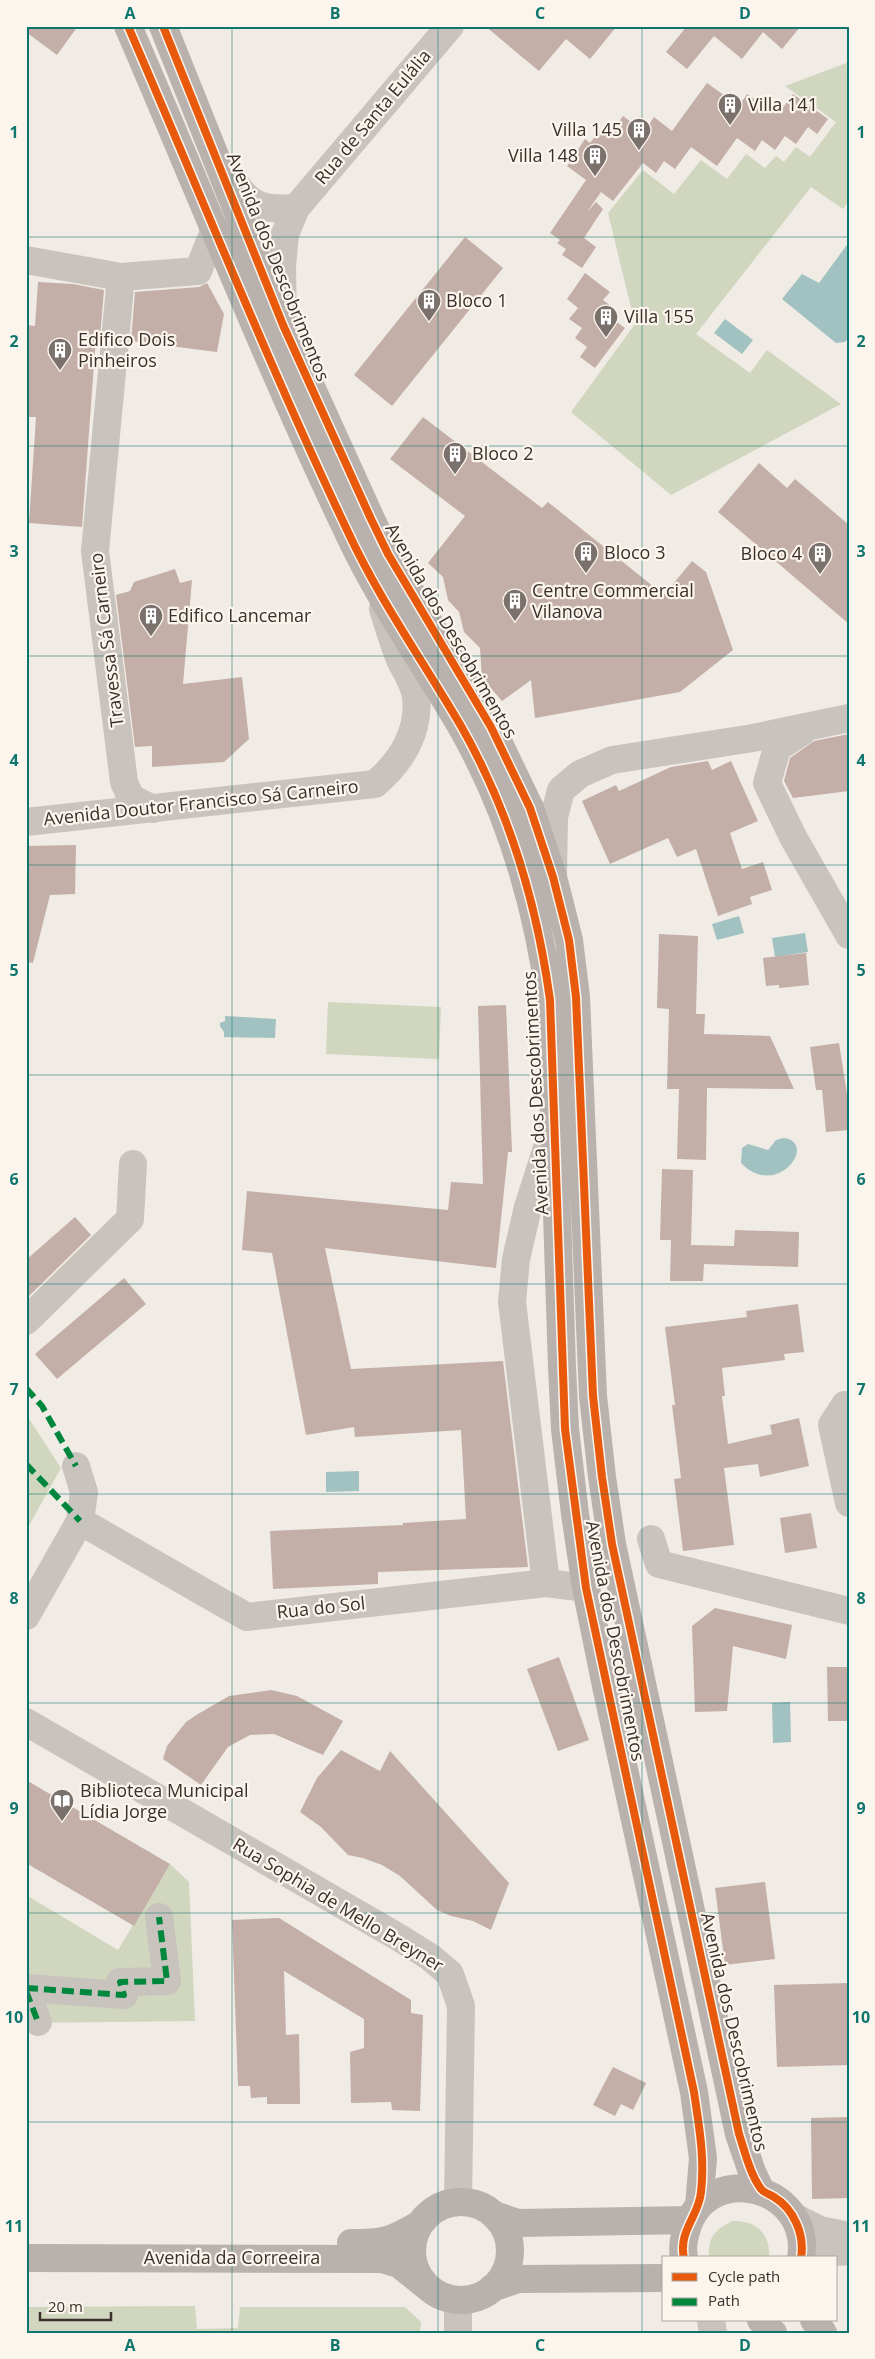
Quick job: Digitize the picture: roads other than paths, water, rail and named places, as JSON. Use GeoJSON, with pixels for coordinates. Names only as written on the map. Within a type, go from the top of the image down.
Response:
{"type":"FeatureCollection","features":[{"type":"Feature","properties":{"kind":"main road","name":"Avenida dos Descobrimentos"},"geometry":{"type":"LineString","coordinates":[[128,26],[261,340],[348,533],[378,593],[462,728],[496,799],[515,845],[543,951],[550,1000],[566,1429],[586,1588],[694,2092],[703,2158],[694,2213],[684,2237],[684,2256]]}},
{"type":"Feature","properties":{"kind":"main road","name":"Avenida dos Descobrimentos"},"geometry":{"type":"LineString","coordinates":[[163,26],[283,325],[388,554],[491,727],[530,808],[554,877],[569,940],[576,997],[593,1396],[612,1544],[740,2134],[752,2172],[761,2191]]}},
{"type":"Feature","properties":{"kind":"main road"},"geometry":{"type":"LineString","coordinates":[[494,2215],[506,2233],[510,2247],[508,2263],[501,2279],[480,2296],[458,2300],[443,2297],[429,2288],[417,2272],[412,2256],[414,2236],[420,2224],[435,2209],[458,2202],[477,2204],[494,2215],[518,2223],[694,2213],[713,2196],[728,2190],[745,2188],[761,2191],[774,2197],[794,2217],[800,2232],[801,2256]]}},
{"type":"Feature","properties":{"kind":"main road","name":"Avenida da Correeira"},"geometry":{"type":"LineString","coordinates":[[26,2243],[382,2243],[420,2224]]}},
{"type":"Feature","properties":{"kind":"main road","name":"Avenida da Correeira"},"geometry":{"type":"LineString","coordinates":[[26,2258],[382,2259],[399,2264],[429,2288]]}},
{"type":"Feature","properties":{"kind":"main road"},"geometry":{"type":"LineString","coordinates":[[492,2288],[518,2279],[662,2278]]}},
{"type":"Feature","properties":{"kind":"main road"},"geometry":{"type":"LineString","coordinates":[[763,2322],[772,2333]]}},
{"type":"Feature","properties":{"kind":"main road"},"geometry":{"type":"LineString","coordinates":[[815,2322],[823,2333]]}},
{"type":"Feature","properties":{"kind":"street","name":"Rua de Santa Eulália"},"geometry":{"type":"LineString","coordinates":[[283,325],[283,259],[286,234],[296,208],[450,26]]}},
{"type":"Feature","properties":{"kind":"street"},"geometry":{"type":"LineString","coordinates":[[221,167],[250,202],[272,210],[296,208]]}},
{"type":"Feature","properties":{"kind":"street"},"geometry":{"type":"LineString","coordinates":[[26,260],[120,276],[198,271],[215,229]]}},
{"type":"Feature","properties":{"kind":"street","name":"Travessa Sá Carneiro"},"geometry":{"type":"LineString","coordinates":[[120,276],[95,551],[124,782],[131,798],[153,809]]}},
{"type":"Feature","properties":{"kind":"street","name":"Avenida Doutor Francisco Sá Carneiro"},"geometry":{"type":"LineString","coordinates":[[26,822],[375,784],[392,770],[404,751],[412,732],[416,714],[416,694],[399,657],[378,593]]}},
{"type":"Feature","properties":{"kind":"street"},"geometry":{"type":"LineString","coordinates":[[554,877],[554,817],[561,790],[580,774],[612,760],[753,738],[849,718]]}},
{"type":"Feature","properties":{"kind":"street"},"geometry":{"type":"LineString","coordinates":[[810,726],[777,748],[767,783],[793,837],[849,935]]}},
{"type":"Feature","properties":{"kind":"street"},"geometry":{"type":"LineString","coordinates":[[546,1583],[512,1302],[516,1259],[528,1207],[554,1126]]}},
{"type":"Feature","properties":{"kind":"street"},"geometry":{"type":"LineString","coordinates":[[26,1320],[130,1219],[133,1164]]}},
{"type":"Feature","properties":{"kind":"street"},"geometry":{"type":"LineString","coordinates":[[849,1405],[845,1405],[832,1425],[849,1502]]}},
{"type":"Feature","properties":{"kind":"street"},"geometry":{"type":"LineString","coordinates":[[26,1616],[80,1521],[84,1492],[76,1466]]}},
{"type":"Feature","properties":{"kind":"street","name":"Rua do Sol"},"geometry":{"type":"LineString","coordinates":[[80,1521],[247,1617],[546,1583],[586,1588]]}},
{"type":"Feature","properties":{"kind":"street"},"geometry":{"type":"LineString","coordinates":[[651,1539],[658,1564],[849,1611]]}},
{"type":"Feature","properties":{"kind":"street","name":"Rua Sophia de Mello Breyner"},"geometry":{"type":"LineString","coordinates":[[26,1722],[398,1937],[430,1957],[450,1974],[461,2006],[458,2202]]}},
{"type":"Feature","properties":{"kind":"street"},"geometry":{"type":"LineString","coordinates":[[38,2022],[26,1990],[124,1995],[120,1982],[167,1981],[159,1917]]}},
{"type":"Feature","properties":{"kind":"street"},"geometry":{"type":"LineString","coordinates":[[794,2217],[820,2230],[849,2236]]}},
{"type":"Feature","properties":{"kind":"street"},"geometry":{"type":"LineString","coordinates":[[815,2256],[820,2253],[849,2251]]}},
{"type":"Feature","properties":{"kind":"street"},"geometry":{"type":"LineString","coordinates":[[458,2300],[458,2333]]}},
{"type":"Feature","properties":{"kind":"water"},"geometry":{"type":"Polygon","coordinates":[[[849,242],[849,337],[845,342],[836,343],[782,299],[802,274],[819,283],[849,242]]]}},
{"type":"Feature","properties":{"kind":"water"},"geometry":{"type":"Polygon","coordinates":[[[725,319],[753,340],[742,354],[714,333],[725,319]]]}},
{"type":"Feature","properties":{"kind":"water"},"geometry":{"type":"Polygon","coordinates":[[[739,916],[744,933],[717,940],[712,924],[739,916]]]}},
{"type":"Feature","properties":{"kind":"water"},"geometry":{"type":"Polygon","coordinates":[[[805,933],[808,952],[775,957],[772,938],[805,933]]]}},
{"type":"Feature","properties":{"kind":"water"},"geometry":{"type":"Polygon","coordinates":[[[225,1016],[276,1019],[275,1038],[224,1037],[220,1023],[225,1021],[225,1016]]]}},
{"type":"Feature","properties":{"kind":"water"},"geometry":{"type":"Polygon","coordinates":[[[783,1138],[793,1141],[797,1149],[795,1157],[789,1166],[780,1173],[768,1176],[755,1173],[741,1163],[742,1148],[748,1144],[768,1150],[776,1140],[783,1138]]]}},
{"type":"Feature","properties":{"kind":"water"},"geometry":{"type":"Polygon","coordinates":[[[359,1471],[359,1491],[326,1492],[326,1472],[359,1471]]]}},
{"type":"Feature","properties":{"kind":"water"},"geometry":{"type":"Polygon","coordinates":[[[790,1702],[791,1742],[773,1743],[772,1703],[790,1702]]]}},
{"type":"Feature","properties":{"kind":"place","name":"Villa 141"},"geometry":{"type":"Point","coordinates":[730,126]}},
{"type":"Feature","properties":{"kind":"place","name":"Villa 145"},"geometry":{"type":"Point","coordinates":[639,151]}},
{"type":"Feature","properties":{"kind":"place","name":"Villa 148"},"geometry":{"type":"Point","coordinates":[595,177]}},
{"type":"Feature","properties":{"kind":"place","name":"Bloco 1"},"geometry":{"type":"Point","coordinates":[429,322]}},
{"type":"Feature","properties":{"kind":"place","name":"Villa 155"},"geometry":{"type":"Point","coordinates":[606,338]}},
{"type":"Feature","properties":{"kind":"place","name":"Edifico Dois Pinheiros"},"geometry":{"type":"Point","coordinates":[60,371]}},
{"type":"Feature","properties":{"kind":"place","name":"Bloco 2"},"geometry":{"type":"Point","coordinates":[455,475]}},
{"type":"Feature","properties":{"kind":"place","name":"Bloco 3"},"geometry":{"type":"Point","coordinates":[586,574]}},
{"type":"Feature","properties":{"kind":"place","name":"Bloco 4"},"geometry":{"type":"Point","coordinates":[820,575]}},
{"type":"Feature","properties":{"kind":"place","name":"Centre Commercial Vilanova"},"geometry":{"type":"Point","coordinates":[515,622]}},
{"type":"Feature","properties":{"kind":"place","name":"Edifico Lancemar"},"geometry":{"type":"Point","coordinates":[151,637]}},
{"type":"Feature","properties":{"kind":"place","name":"Biblioteca Municipal Lídia Jorge"},"geometry":{"type":"Point","coordinates":[62,1822]}}]}
